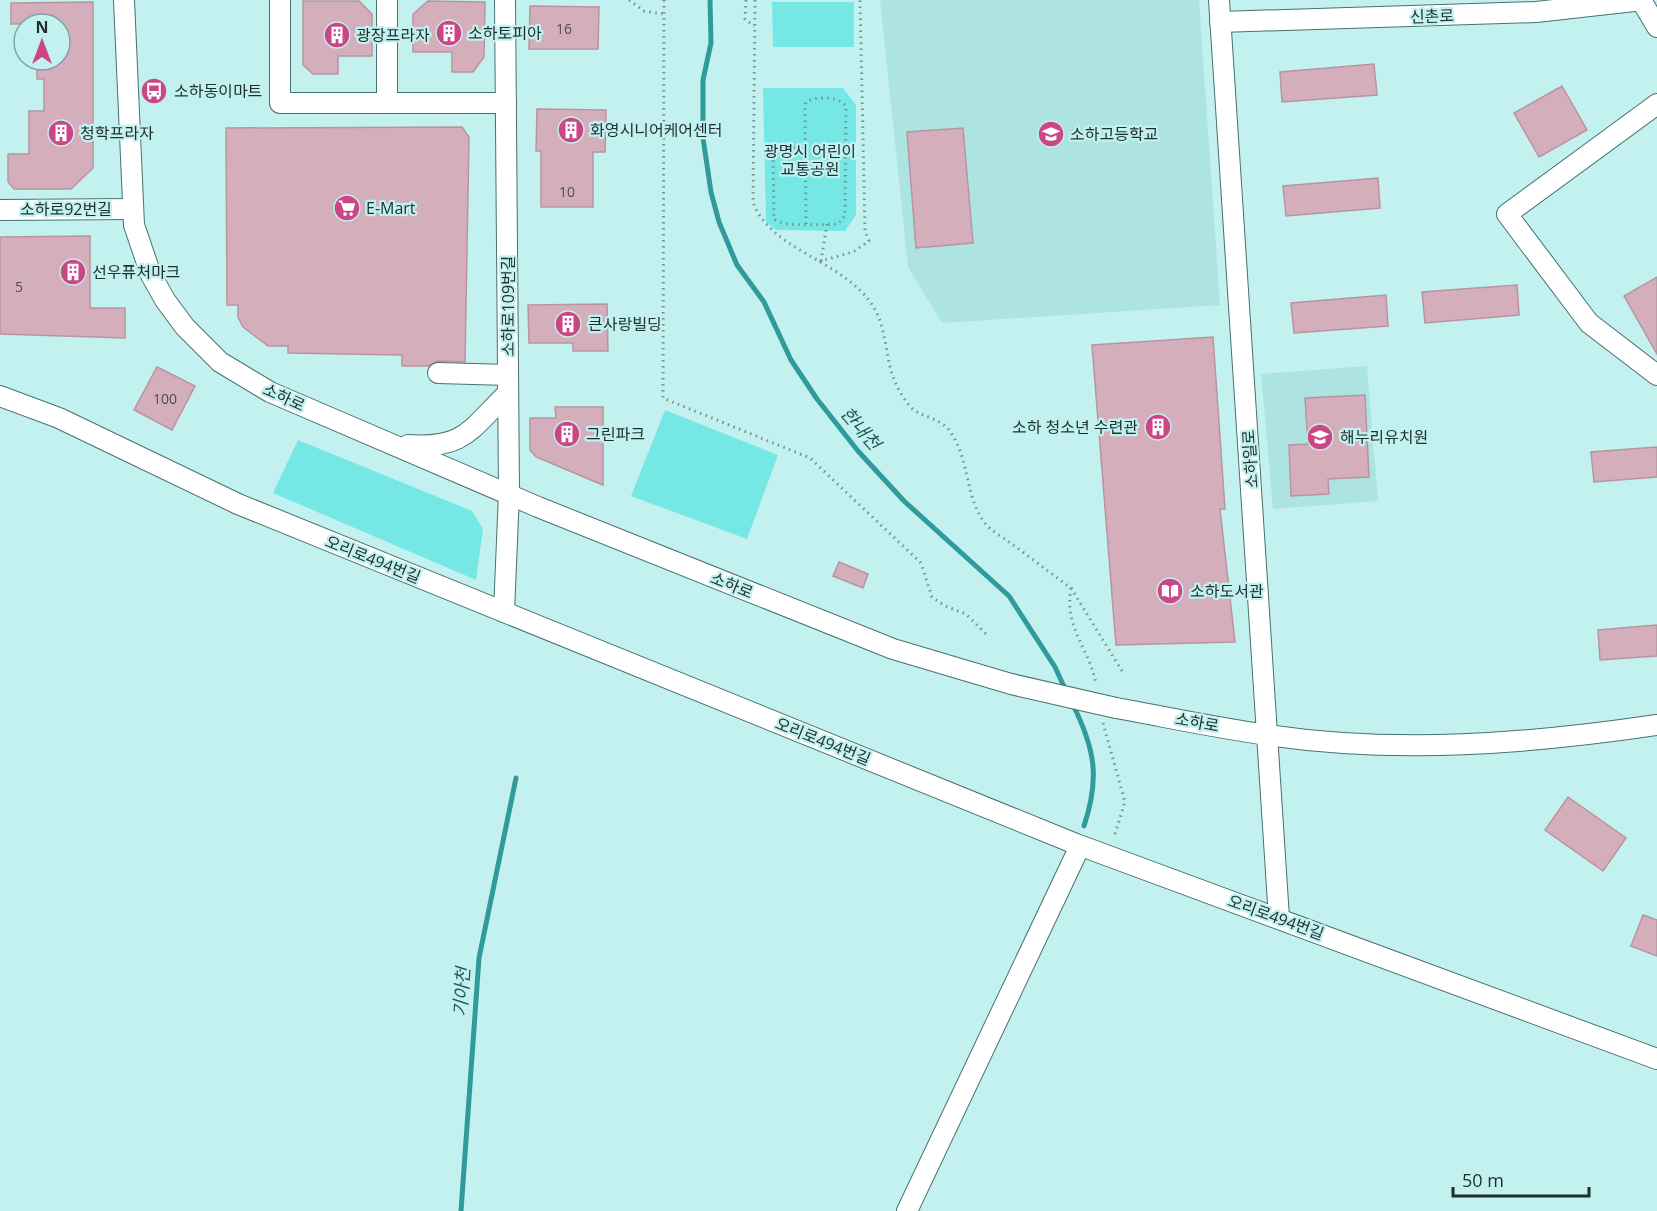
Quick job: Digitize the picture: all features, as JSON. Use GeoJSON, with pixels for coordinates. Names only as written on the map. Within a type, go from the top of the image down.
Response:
{"type":"FeatureCollection","features":[{"type":"Feature","properties":{"kind":"street","name":"소하로"},"geometry":{"type":"LineString","coordinates":[[124,0],[132,209],[142,250],[165,300],[185,327],[220,362],[270,392],[659,556],[893,649],[1109,714],[1269,735],[1367,744],[1457,745],[1544,740],[1657,725]]}},
{"type":"Feature","properties":{"kind":"street"},"geometry":{"type":"LineString","coordinates":[[280,0],[280,103],[506,103]]}},
{"type":"Feature","properties":{"kind":"street"},"geometry":{"type":"LineString","coordinates":[[387,0],[387,103]]}},
{"type":"Feature","properties":{"kind":"street","name":"소하로109번길"},"geometry":{"type":"LineString","coordinates":[[504,612],[509,493],[505,0]]}},
{"type":"Feature","properties":{"kind":"street","name":"소하일로"},"geometry":{"type":"LineString","coordinates":[[1219,0],[1269,735],[1279,918]]}},
{"type":"Feature","properties":{"kind":"street"},"geometry":{"type":"LineString","coordinates":[[1642,0],[1657,27]]}},
{"type":"Feature","properties":{"kind":"street","name":"신촌로"},"geometry":{"type":"LineString","coordinates":[[1220,22],[1392,9],[1536,12],[1642,0]]}},
{"type":"Feature","properties":{"kind":"street"},"geometry":{"type":"LineString","coordinates":[[1657,104],[1507,214],[1589,323],[1657,375]]}},
{"type":"Feature","properties":{"kind":"street","name":"소하로92번길"},"geometry":{"type":"LineString","coordinates":[[0,210],[132,209]]}},
{"type":"Feature","properties":{"kind":"street"},"geometry":{"type":"LineString","coordinates":[[397,445],[428,447],[452,443],[472,430],[508,384],[438,373]]}},
{"type":"Feature","properties":{"kind":"street","name":"오리로494번길"},"geometry":{"type":"LineString","coordinates":[[0,396],[59,418],[238,504],[1078,845],[1657,1059]]}},
{"type":"Feature","properties":{"kind":"street"},"geometry":{"type":"LineString","coordinates":[[907,1211],[1078,845]]}},
{"type":"Feature","properties":{"kind":"path"},"geometry":{"type":"LineString","coordinates":[[629,0],[644,11],[664,14]]}},
{"type":"Feature","properties":{"kind":"path"},"geometry":{"type":"LineString","coordinates":[[664,0],[663,398],[810,458],[921,563],[932,597],[945,606],[966,614],[988,636]]}},
{"type":"Feature","properties":{"kind":"path"},"geometry":{"type":"LineString","coordinates":[[746,0],[745,19],[754,26]]}},
{"type":"Feature","properties":{"kind":"path"},"geometry":{"type":"LineString","coordinates":[[754,0],[753,202],[757,213],[773,233],[850,279],[879,315],[896,385],[913,410],[932,417],[947,428],[954,437],[963,456],[969,490],[985,524],[1071,588],[1122,671]]}},
{"type":"Feature","properties":{"kind":"path"},"geometry":{"type":"LineString","coordinates":[[821,261],[853,252],[869,241],[865,220],[860,0]]}},
{"type":"Feature","properties":{"kind":"path"},"geometry":{"type":"LineString","coordinates":[[806,224],[805,148],[806,102],[810,99],[836,99],[846,106],[844,216],[838,224],[806,224],[780,224],[772,216],[773,155],[777,149],[805,148],[845,149]]}},
{"type":"Feature","properties":{"kind":"path"},"geometry":{"type":"LineString","coordinates":[[821,261],[827,224]]}},
{"type":"Feature","properties":{"kind":"path"},"geometry":{"type":"LineString","coordinates":[[1071,588],[1068,605],[1071,622],[1092,666],[1096,687]]}},
{"type":"Feature","properties":{"kind":"path"},"geometry":{"type":"LineString","coordinates":[[1108,856],[1125,802],[1109,714]]}},
{"type":"Feature","properties":{"kind":"shaded area","name":"소하고등학교"},"geometry":{"type":"Polygon","coordinates":[[[880,0],[1199,0],[1220,305],[942,323],[908,267],[880,0]]]}},
{"type":"Feature","properties":{"kind":"shaded area","name":"해누리유치원"},"geometry":{"type":"Polygon","coordinates":[[[1367,366],[1378,501],[1273,509],[1261,374],[1367,366]]]}},
{"type":"Feature","properties":{"kind":"green space"},"geometry":{"type":"Polygon","coordinates":[[[772,2],[854,2],[854,47],[773,47],[772,2]]]}},
{"type":"Feature","properties":{"kind":"green space","name":"광명시 어린이 교통공원"},"geometry":{"type":"Polygon","coordinates":[[[763,88],[843,88],[856,105],[856,215],[845,231],[776,230],[766,222],[763,88]]]}},
{"type":"Feature","properties":{"kind":"green space"},"geometry":{"type":"Polygon","coordinates":[[[665,410],[778,455],[747,539],[631,496],[665,410]]]}},
{"type":"Feature","properties":{"kind":"green space"},"geometry":{"type":"Polygon","coordinates":[[[298,440],[472,511],[483,529],[476,580],[273,493],[298,440]]]}},
{"type":"Feature","properties":{"kind":"building","name":"광장프라자"},"geometry":{"type":"Polygon","coordinates":[[[303,1],[359,1],[372,14],[372,56],[338,56],[338,74],[313,74],[303,65],[303,1]]]}},
{"type":"Feature","properties":{"kind":"building","name":"소하토피아"},"geometry":{"type":"Polygon","coordinates":[[[428,1],[485,2],[484,57],[473,72],[452,72],[452,52],[413,52],[413,14],[428,1]]]}},
{"type":"Feature","properties":{"kind":"building","name":"청학프라자"},"geometry":{"type":"Polygon","coordinates":[[[93,2],[93,168],[71,189],[14,189],[8,182],[8,154],[29,154],[29,111],[44,111],[44,79],[37,79],[37,72],[72,72],[72,12],[12,12],[11,24],[11,3],[93,2]]]}},
{"type":"Feature","properties":{"kind":"building"},"geometry":{"type":"Polygon","coordinates":[[[530,6],[599,7],[598,49],[529,49],[530,6]]]}},
{"type":"Feature","properties":{"kind":"building"},"geometry":{"type":"Polygon","coordinates":[[[1374,64],[1377,95],[1282,102],[1280,72],[1374,64]]]}},
{"type":"Feature","properties":{"kind":"building"},"geometry":{"type":"Polygon","coordinates":[[[1562,86],[1587,130],[1539,157],[1514,113],[1562,86]]]}},
{"type":"Feature","properties":{"kind":"building"},"geometry":{"type":"Polygon","coordinates":[[[537,109],[606,110],[605,152],[593,152],[593,207],[541,207],[541,151],[536,151],[537,109]]]}},
{"type":"Feature","properties":{"kind":"building","name":"E-Mart"},"geometry":{"type":"Polygon","coordinates":[[[462,127],[469,137],[465,362],[438,361],[428,366],[402,366],[402,355],[288,353],[288,346],[268,346],[243,327],[238,317],[238,305],[227,305],[226,128],[462,127]]]}},
{"type":"Feature","properties":{"kind":"building"},"geometry":{"type":"Polygon","coordinates":[[[963,128],[973,243],[916,248],[907,132],[963,128]]]}},
{"type":"Feature","properties":{"kind":"building"},"geometry":{"type":"Polygon","coordinates":[[[1378,178],[1380,208],[1286,216],[1283,186],[1378,178]]]}},
{"type":"Feature","properties":{"kind":"building"},"geometry":{"type":"Polygon","coordinates":[[[90,236],[90,308],[125,308],[125,338],[0,334],[0,237],[90,236]]]}},
{"type":"Feature","properties":{"kind":"building"},"geometry":{"type":"Polygon","coordinates":[[[1657,277],[1657,354],[1624,296],[1657,277]]]}},
{"type":"Feature","properties":{"kind":"building"},"geometry":{"type":"Polygon","coordinates":[[[1517,285],[1519,315],[1425,323],[1422,292],[1517,285]]]}},
{"type":"Feature","properties":{"kind":"building"},"geometry":{"type":"Polygon","coordinates":[[[1386,295],[1388,326],[1294,333],[1291,303],[1386,295]]]}},
{"type":"Feature","properties":{"kind":"building","name":"큰사랑빌딩"},"geometry":{"type":"Polygon","coordinates":[[[607,304],[608,351],[573,351],[573,343],[529,343],[528,305],[607,304]]]}},
{"type":"Feature","properties":{"kind":"building"},"geometry":{"type":"Polygon","coordinates":[[[1213,337],[1225,509],[1220,509],[1235,642],[1116,645],[1092,345],[1213,337]]]}},
{"type":"Feature","properties":{"kind":"building"},"geometry":{"type":"Polygon","coordinates":[[[157,367],[195,386],[172,430],[134,410],[157,367]]]}},
{"type":"Feature","properties":{"kind":"building"},"geometry":{"type":"Polygon","coordinates":[[[1365,395],[1369,477],[1328,479],[1329,494],[1291,496],[1289,445],[1308,444],[1305,398],[1365,395]]]}},
{"type":"Feature","properties":{"kind":"building","name":"그린파크"},"geometry":{"type":"Polygon","coordinates":[[[555,407],[603,407],[603,485],[536,457],[530,450],[530,418],[556,418],[555,407]]]}},
{"type":"Feature","properties":{"kind":"building"},"geometry":{"type":"Polygon","coordinates":[[[1657,447],[1657,477],[1594,482],[1591,452],[1657,447]]]}},
{"type":"Feature","properties":{"kind":"building"},"geometry":{"type":"Polygon","coordinates":[[[839,562],[868,574],[863,588],[833,576],[839,562]]]}},
{"type":"Feature","properties":{"kind":"building"},"geometry":{"type":"Polygon","coordinates":[[[1657,625],[1657,656],[1600,660],[1598,630],[1657,625]]]}},
{"type":"Feature","properties":{"kind":"building"},"geometry":{"type":"Polygon","coordinates":[[[1568,797],[1626,838],[1603,871],[1545,830],[1568,797]]]}},
{"type":"Feature","properties":{"kind":"building"},"geometry":{"type":"Polygon","coordinates":[[[1643,915],[1657,920],[1657,956],[1631,946],[1643,915]]]}},
{"type":"Feature","properties":{"kind":"waterway","name":"한내천"},"geometry":{"type":"LineString","coordinates":[[710,0],[711,43],[703,80],[703,138],[711,192],[719,222],[737,265],[764,302],[791,360],[817,399],[858,451],[904,501],[1009,596],[1055,667],[1066,691]]}},
{"type":"Feature","properties":{"kind":"waterway","name":"한내천"},"geometry":{"type":"LineString","coordinates":[[1073,705],[1086,736],[1093,764],[1092,793],[1084,826]]}},
{"type":"Feature","properties":{"kind":"waterway","name":"기아천"},"geometry":{"type":"LineString","coordinates":[[461,1211],[479,958],[516,778]]}},
{"type":"Feature","properties":{"kind":"place","name":"소하토피아"},"geometry":{"type":"Point","coordinates":[449,33]}},
{"type":"Feature","properties":{"kind":"place","name":"광장프라자"},"geometry":{"type":"Point","coordinates":[337,35]}},
{"type":"Feature","properties":{"kind":"place","name":"소하동이마트"},"geometry":{"type":"Point","coordinates":[154,91]}},
{"type":"Feature","properties":{"kind":"place","name":"화영시니어케어센터"},"geometry":{"type":"Point","coordinates":[571,130]}},
{"type":"Feature","properties":{"kind":"place","name":"청학프라자"},"geometry":{"type":"Point","coordinates":[61,133]}},
{"type":"Feature","properties":{"kind":"place","name":"소하고등학교"},"geometry":{"type":"Point","coordinates":[1051,134]}},
{"type":"Feature","properties":{"kind":"place","name":"E-Mart"},"geometry":{"type":"Point","coordinates":[347,208]}},
{"type":"Feature","properties":{"kind":"place","name":"선우퓨처마크"},"geometry":{"type":"Point","coordinates":[73,272]}},
{"type":"Feature","properties":{"kind":"place","name":"큰사랑빌딩"},"geometry":{"type":"Point","coordinates":[568,324]}},
{"type":"Feature","properties":{"kind":"place","name":"소하 청소년 수련관"},"geometry":{"type":"Point","coordinates":[1158,427]}},
{"type":"Feature","properties":{"kind":"place","name":"그린파크"},"geometry":{"type":"Point","coordinates":[567,434]}},
{"type":"Feature","properties":{"kind":"place","name":"해누리유치원"},"geometry":{"type":"Point","coordinates":[1320,437]}},
{"type":"Feature","properties":{"kind":"place","name":"소하도서관"},"geometry":{"type":"Point","coordinates":[1170,591]}}]}
